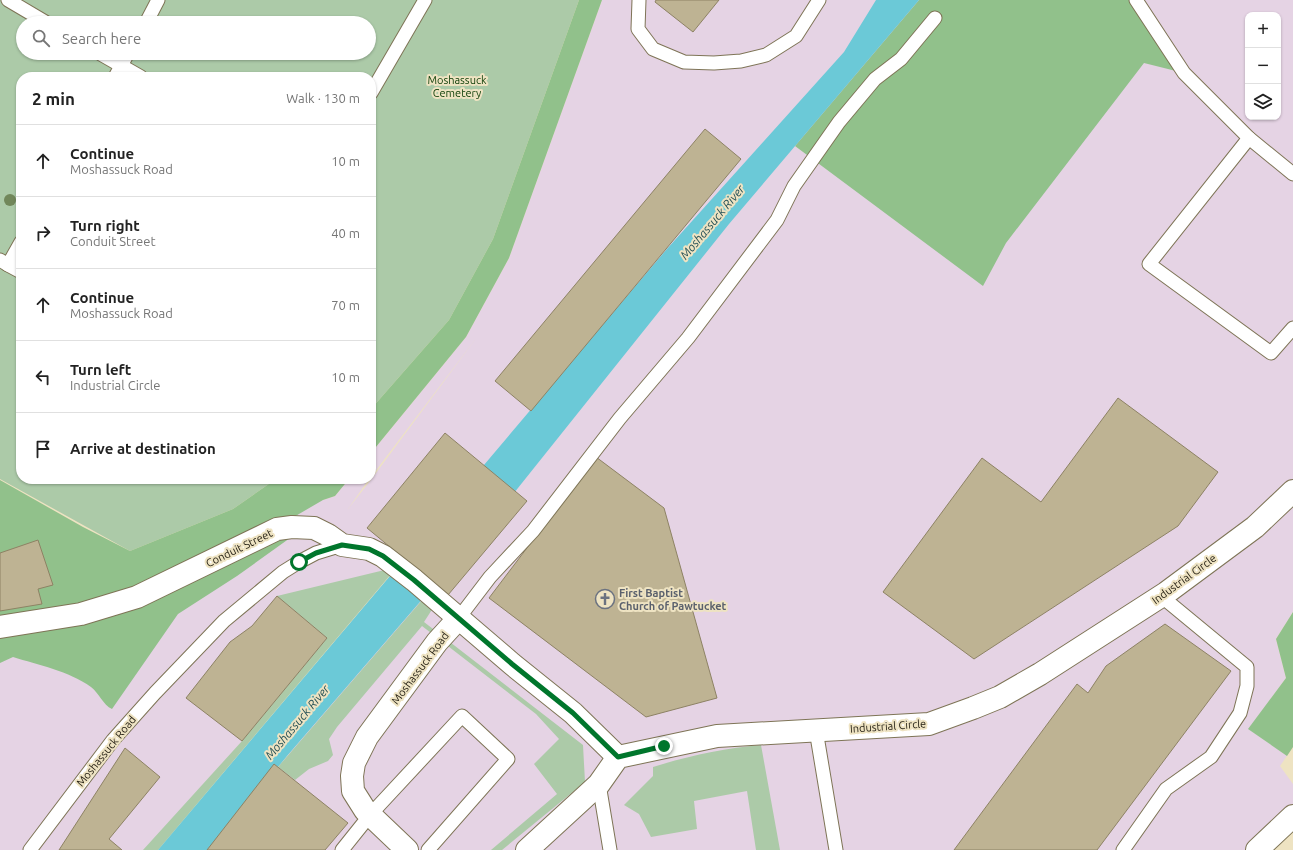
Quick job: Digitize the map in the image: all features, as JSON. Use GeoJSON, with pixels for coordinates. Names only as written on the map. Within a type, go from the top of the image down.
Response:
{"type":"FeatureCollection","features":[{"type":"Feature","properties":{"kind":"street","name":"Industrial Circle"},"geometry":{"type":"LineString","coordinates":[[618,757],[717,736],[929,724],[954,716],[1000,697],[1040,674],[1161,596],[1255,527],[1293,491]]}},
{"type":"Feature","properties":{"kind":"street","name":"Conduit Street"},"geometry":{"type":"LineString","coordinates":[[0,627],[81,614],[137,597],[277,529],[292,526],[314,528],[328,535],[342,545],[369,549],[383,556],[414,580],[458,619]]}},
{"type":"Feature","properties":{"kind":"street"},"geometry":{"type":"LineString","coordinates":[[458,619],[573,713],[618,757],[599,784],[536,846]]}},
{"type":"Feature","properties":{"kind":"street","name":"Moshassuck Road"},"geometry":{"type":"LineString","coordinates":[[407,850],[365,810],[353,791],[352,776],[354,763],[367,737],[398,697],[403,687],[437,642],[458,619]]}},
{"type":"Feature","properties":{"kind":"street"},"geometry":{"type":"LineString","coordinates":[[1257,850],[1293,816]]}},
{"type":"Feature","properties":{"kind":"lane"},"geometry":{"type":"LineString","coordinates":[[8,0],[35,16]]}},
{"type":"Feature","properties":{"kind":"lane"},"geometry":{"type":"LineString","coordinates":[[150,16],[158,0]]}},
{"type":"Feature","properties":{"kind":"lane"},"geometry":{"type":"LineString","coordinates":[[376,84],[425,0]]}},
{"type":"Feature","properties":{"kind":"lane"},"geometry":{"type":"LineString","coordinates":[[639,0],[638,28],[653,49],[684,62],[714,63],[741,61],[766,55],[796,36],[819,0]]}},
{"type":"Feature","properties":{"kind":"lane"},"geometry":{"type":"LineString","coordinates":[[1136,0],[1184,73],[1249,138],[1293,174]]}},
{"type":"Feature","properties":{"kind":"lane"},"geometry":{"type":"LineString","coordinates":[[458,619],[490,577],[533,531],[620,418],[693,332],[778,220],[794,186],[839,122],[876,79],[902,58],[935,18]]}},
{"type":"Feature","properties":{"kind":"lane"},"geometry":{"type":"LineString","coordinates":[[111,60],[132,72]]}},
{"type":"Feature","properties":{"kind":"lane"},"geometry":{"type":"LineString","coordinates":[[118,72],[124,60]]}},
{"type":"Feature","properties":{"kind":"lane"},"geometry":{"type":"LineString","coordinates":[[1249,138],[1149,264],[1271,353],[1293,328]]}},
{"type":"Feature","properties":{"kind":"lane"},"geometry":{"type":"LineString","coordinates":[[16,248],[4,262],[16,269]]}},
{"type":"Feature","properties":{"kind":"lane","name":"Moshassuck Road"},"geometry":{"type":"LineString","coordinates":[[30,850],[113,740],[155,693],[224,621],[283,572],[316,553],[342,545]]}},
{"type":"Feature","properties":{"kind":"lane"},"geometry":{"type":"LineString","coordinates":[[1123,850],[1166,789],[1211,757],[1240,713],[1247,686],[1247,667],[1161,596]]}},
{"type":"Feature","properties":{"kind":"lane"},"geometry":{"type":"LineString","coordinates":[[342,850],[370,815],[462,716],[508,759],[428,850]]}},
{"type":"Feature","properties":{"kind":"lane"},"geometry":{"type":"LineString","coordinates":[[816,730],[836,850]]}},
{"type":"Feature","properties":{"kind":"lane"},"geometry":{"type":"LineString","coordinates":[[599,784],[610,850]]}},
{"type":"Feature","properties":{"kind":"shaded area"},"geometry":{"type":"Polygon","coordinates":[[[602,0],[1293,0],[1293,612],[1276,639],[1286,678],[1249,729],[1287,755],[1293,747],[1280,766],[1293,784],[1293,818],[1258,850],[210,850],[287,756],[399,564],[155,850],[0,850],[0,549],[92,576],[335,496],[345,484],[366,484],[348,509],[368,484],[376,484],[376,473],[477,337],[376,470],[376,447],[466,337],[509,258],[602,0]]]}},
{"type":"Feature","properties":{"kind":"green space","name":"Moshassuck Cemetery"},"geometry":{"type":"Polygon","coordinates":[[[0,0],[579,0],[493,239],[449,320],[376,403],[376,72],[16,72],[16,484],[269,484],[233,509],[130,551],[0,479],[0,0]]]}},
{"type":"Feature","properties":{"kind":"green space"},"geometry":{"type":"Polygon","coordinates":[[[579,0],[602,0],[509,258],[466,337],[376,447],[376,403],[449,320],[493,239],[579,0]]]}},
{"type":"Feature","properties":{"kind":"green space"},"geometry":{"type":"Polygon","coordinates":[[[919,0],[1136,0],[1184,73],[1144,63],[1006,243],[983,286],[795,146],[919,0]]]}},
{"type":"Feature","properties":{"kind":"green space"},"geometry":{"type":"Polygon","coordinates":[[[0,480],[83,527],[130,551],[233,509],[269,484],[345,484],[335,496],[323,500],[263,535],[304,528],[237,576],[178,614],[112,709],[106,705],[91,687],[73,677],[13,657],[0,663],[0,480]]]}},
{"type":"Feature","properties":{"kind":"green space"},"geometry":{"type":"Polygon","coordinates":[[[397,567],[158,850],[143,850],[242,741],[327,638],[277,596],[397,567]]]}},
{"type":"Feature","properties":{"kind":"green space"},"geometry":{"type":"Polygon","coordinates":[[[423,599],[433,608],[424,622],[583,745],[585,782],[502,850],[491,850],[557,794],[534,764],[559,739],[536,714],[422,626],[337,727],[329,739],[333,755],[328,761],[309,769],[295,780],[278,767],[423,599]]]}},
{"type":"Feature","properties":{"kind":"green space"},"geometry":{"type":"Polygon","coordinates":[[[1293,612],[1293,747],[1287,756],[1248,729],[1286,678],[1276,639],[1293,612]]]}},
{"type":"Feature","properties":{"kind":"green space"},"geometry":{"type":"Polygon","coordinates":[[[761,745],[780,850],[756,850],[747,791],[694,801],[697,829],[651,837],[639,814],[624,805],[653,776],[653,767],[707,753],[761,745]]]}},
{"type":"Feature","properties":{"kind":"water","name":"Moshassuck River"},"geometry":{"type":"Polygon","coordinates":[[[876,0],[919,0],[729,224],[514,493],[287,756],[210,850],[158,850],[666,250],[844,52],[876,0]]]}},
{"type":"Feature","properties":{"kind":"building"},"geometry":{"type":"Polygon","coordinates":[[[656,0],[719,0],[693,32],[655,2],[656,0]]]}},
{"type":"Feature","properties":{"kind":"building"},"geometry":{"type":"Polygon","coordinates":[[[705,129],[741,159],[531,411],[495,381],[705,129]]]}},
{"type":"Feature","properties":{"kind":"building"},"geometry":{"type":"Polygon","coordinates":[[[1118,398],[1218,472],[1178,526],[974,659],[883,592],[982,458],[1041,502],[1118,398]]]}},
{"type":"Feature","properties":{"kind":"building"},"geometry":{"type":"Polygon","coordinates":[[[445,433],[527,501],[448,595],[367,528],[445,433]]]}},
{"type":"Feature","properties":{"kind":"building"},"geometry":{"type":"Polygon","coordinates":[[[596,457],[664,508],[717,698],[646,717],[489,598],[596,457]]]}},
{"type":"Feature","properties":{"kind":"building"},"geometry":{"type":"Polygon","coordinates":[[[38,540],[53,585],[38,589],[42,604],[0,611],[0,553],[38,540]]]}},
{"type":"Feature","properties":{"kind":"building"},"geometry":{"type":"Polygon","coordinates":[[[277,596],[327,638],[242,741],[186,698],[230,642],[252,626],[277,596]]]}},
{"type":"Feature","properties":{"kind":"building"},"geometry":{"type":"Polygon","coordinates":[[[1165,624],[1231,671],[1097,850],[954,850],[1077,684],[1088,693],[1106,666],[1165,624]]]}},
{"type":"Feature","properties":{"kind":"building"},"geometry":{"type":"Polygon","coordinates":[[[125,748],[160,777],[109,839],[122,850],[59,850],[125,748]]]}},
{"type":"Feature","properties":{"kind":"building"},"geometry":{"type":"Polygon","coordinates":[[[274,764],[348,823],[325,850],[207,850],[274,764]]]}},
{"type":"Feature","properties":{"kind":"place","name":"First Baptist Church of Pawtucket"},"geometry":{"type":"Point","coordinates":[605,599]}},
{"type":"Feature","properties":{"kind":"route"},"geometry":{"type":"LineString","coordinates":[[299,562],[316,553],[342,545],[369,549],[383,556],[414,580],[458,619],[573,713],[618,757],[664,746]]}}]}
